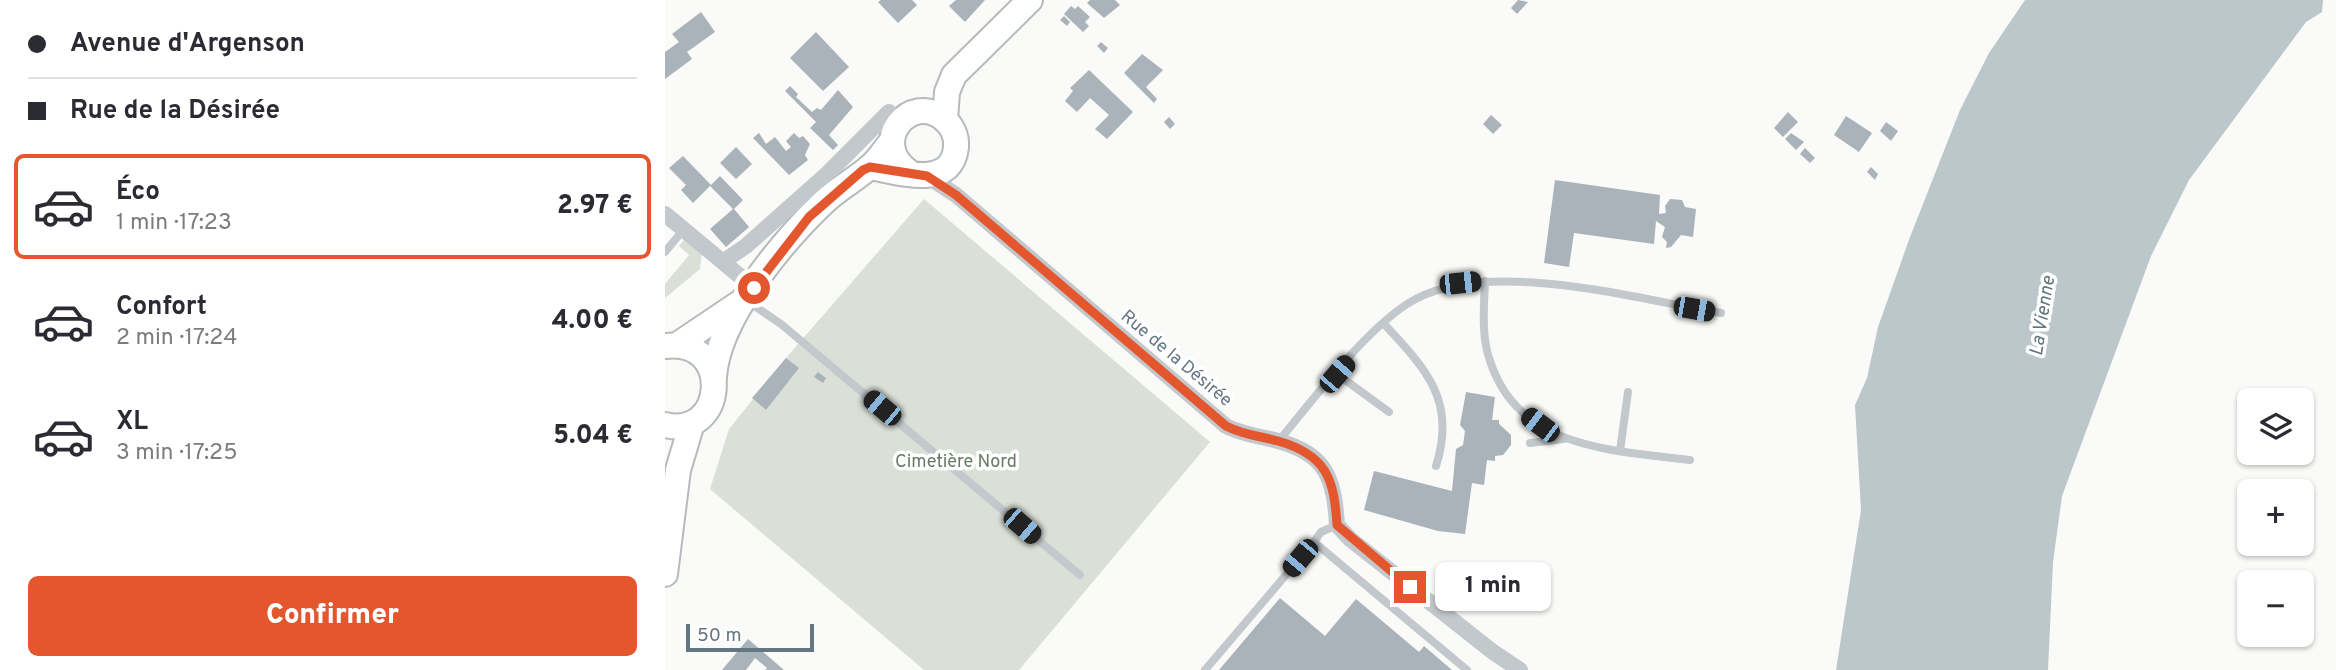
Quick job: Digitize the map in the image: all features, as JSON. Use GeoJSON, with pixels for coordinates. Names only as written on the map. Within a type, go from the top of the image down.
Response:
{"type":"FeatureCollection","features":[{"type":"Feature","properties":{"kind":"main road"},"geometry":{"type":"LineString","coordinates":[[665,574],[678,470],[692,423],[711,404],[719,348],[749,294],[809,217],[841,187],[870,167],[891,141],[900,122],[917,112],[932,94],[953,57],[1012,0]]}},
{"type":"Feature","properties":{"kind":"main road"},"geometry":{"type":"LineString","coordinates":[[945,120],[947,92],[954,75],[1030,0]]}},
{"type":"Feature","properties":{"kind":"main road"},"geometry":{"type":"LineString","coordinates":[[870,167],[918,174],[945,168],[953,158],[955,137],[945,120],[932,113],[917,112]]}},
{"type":"Feature","properties":{"kind":"main road"},"geometry":{"type":"LineString","coordinates":[[891,141],[895,159],[918,174]]}},
{"type":"Feature","properties":{"kind":"main road"},"geometry":{"type":"LineString","coordinates":[[671,346],[749,294]]}},
{"type":"Feature","properties":{"kind":"main road"},"geometry":{"type":"LineString","coordinates":[[671,346],[697,352],[714,377]]}},
{"type":"Feature","properties":{"kind":"main road"},"geometry":{"type":"LineString","coordinates":[[665,425],[692,423]]}},
{"type":"Feature","properties":{"kind":"street"},"geometry":{"type":"LineString","coordinates":[[724,261],[746,246],[827,174],[866,138],[889,112]]}},
{"type":"Feature","properties":{"kind":"street"},"geometry":{"type":"LineString","coordinates":[[953,158],[956,195]]}},
{"type":"Feature","properties":{"kind":"street","name":"Rue de la Désirée"},"geometry":{"type":"LineString","coordinates":[[918,174],[956,195],[1226,426],[1238,432],[1279,441],[1308,454],[1326,470],[1335,492],[1337,525]]}},
{"type":"Feature","properties":{"kind":"street"},"geometry":{"type":"LineString","coordinates":[[665,214],[724,261],[749,294]]}},
{"type":"Feature","properties":{"kind":"street"},"geometry":{"type":"LineString","coordinates":[[1337,525],[1431,603],[1520,670]]}},
{"type":"Feature","properties":{"kind":"lane"},"geometry":{"type":"LineString","coordinates":[[665,252],[684,229]]}},
{"type":"Feature","properties":{"kind":"lane"},"geometry":{"type":"LineString","coordinates":[[1279,441],[1384,324],[1408,304],[1428,293],[1460,283],[1485,281],[1585,290],[1721,313]]}},
{"type":"Feature","properties":{"kind":"lane"},"geometry":{"type":"LineString","coordinates":[[1485,281],[1486,344],[1497,377],[1527,416],[1564,439]]}},
{"type":"Feature","properties":{"kind":"lane"},"geometry":{"type":"LineString","coordinates":[[749,294],[781,324],[1080,575]]}},
{"type":"Feature","properties":{"kind":"lane"},"geometry":{"type":"LineString","coordinates":[[1384,324],[1412,354],[1438,395],[1444,432],[1436,466]]}},
{"type":"Feature","properties":{"kind":"lane"},"geometry":{"type":"LineString","coordinates":[[1337,374],[1389,412]]}},
{"type":"Feature","properties":{"kind":"lane"},"geometry":{"type":"LineString","coordinates":[[1620,451],[1629,391]]}},
{"type":"Feature","properties":{"kind":"lane"},"geometry":{"type":"LineString","coordinates":[[1529,443],[1564,439],[1620,451],[1690,460]]}},
{"type":"Feature","properties":{"kind":"lane"},"geometry":{"type":"LineString","coordinates":[[1205,670],[1321,532],[1337,525]]}},
{"type":"Feature","properties":{"kind":"lane"},"geometry":{"type":"LineString","coordinates":[[1314,542],[1467,670]]}},
{"type":"Feature","properties":{"kind":"green space","name":"Cimetière Nord"},"geometry":{"type":"Polygon","coordinates":[[[924,199],[1210,442],[1019,670],[924,670],[710,489],[729,429],[786,358],[924,199]]]}},
{"type":"Feature","properties":{"kind":"green space"},"geometry":{"type":"Polygon","coordinates":[[[684,240],[702,251],[700,269],[665,298],[665,284],[689,255],[679,246],[684,240]]]}},
{"type":"Feature","properties":{"kind":"water","name":"La Vienne"},"geometry":{"type":"Polygon","coordinates":[[[2025,0],[2323,0],[2322,12],[2306,22],[2189,180],[2151,256],[2062,496],[2053,562],[2048,670],[1836,670],[1861,510],[1855,405],[1867,378],[1878,327],[1910,237],[1960,110],[1989,53],[2025,0]]]}},
{"type":"Feature","properties":{"kind":"building"},"geometry":{"type":"Polygon","coordinates":[[[912,0],[917,5],[898,23],[878,2],[912,0]]]}},
{"type":"Feature","properties":{"kind":"building"},"geometry":{"type":"Polygon","coordinates":[[[956,0],[985,0],[965,22],[949,6],[956,0]]]}},
{"type":"Feature","properties":{"kind":"building"},"geometry":{"type":"Polygon","coordinates":[[[1090,0],[1115,0],[1120,5],[1104,18],[1087,3],[1090,0]]]}},
{"type":"Feature","properties":{"kind":"building"},"geometry":{"type":"Polygon","coordinates":[[[1518,0],[1528,2],[1517,14],[1511,8],[1518,0]]]}},
{"type":"Feature","properties":{"kind":"building"},"geometry":{"type":"Polygon","coordinates":[[[1071,6],[1075,9],[1078,6],[1090,17],[1085,22],[1089,26],[1083,32],[1064,14],[1071,6]]]}},
{"type":"Feature","properties":{"kind":"building"},"geometry":{"type":"Polygon","coordinates":[[[701,12],[715,32],[687,52],[692,59],[665,79],[665,52],[679,42],[672,34],[701,12]]]}},
{"type":"Feature","properties":{"kind":"building"},"geometry":{"type":"Polygon","coordinates":[[[1064,16],[1070,22],[1067,26],[1060,20],[1064,16]]]}},
{"type":"Feature","properties":{"kind":"building"},"geometry":{"type":"Polygon","coordinates":[[[816,32],[849,67],[823,91],[790,58],[816,32]]]}},
{"type":"Feature","properties":{"kind":"building"},"geometry":{"type":"Polygon","coordinates":[[[1101,42],[1108,48],[1104,53],[1097,46],[1101,42]]]}},
{"type":"Feature","properties":{"kind":"building"},"geometry":{"type":"Polygon","coordinates":[[[1142,54],[1163,70],[1146,87],[1157,99],[1154,103],[1124,73],[1142,54]]]}},
{"type":"Feature","properties":{"kind":"building"},"geometry":{"type":"Polygon","coordinates":[[[1089,70],[1133,112],[1107,139],[1095,129],[1109,115],[1090,98],[1077,112],[1065,101],[1073,91],[1070,88],[1089,70]]]}},
{"type":"Feature","properties":{"kind":"building"},"geometry":{"type":"Polygon","coordinates":[[[790,86],[798,94],[796,97],[812,112],[817,108],[821,110],[838,90],[853,107],[829,135],[838,145],[833,150],[810,128],[816,122],[785,91],[790,86]]]}},
{"type":"Feature","properties":{"kind":"building"},"geometry":{"type":"Polygon","coordinates":[[[1788,112],[1798,122],[1783,137],[1774,128],[1788,112]]]}},
{"type":"Feature","properties":{"kind":"building"},"geometry":{"type":"Polygon","coordinates":[[[1491,115],[1502,125],[1493,134],[1483,124],[1491,115]]]}},
{"type":"Feature","properties":{"kind":"building"},"geometry":{"type":"Polygon","coordinates":[[[1846,116],[1872,133],[1859,152],[1834,135],[1846,116]]]}},
{"type":"Feature","properties":{"kind":"building"},"geometry":{"type":"Polygon","coordinates":[[[1169,117],[1175,124],[1170,129],[1164,122],[1169,117]]]}},
{"type":"Feature","properties":{"kind":"building"},"geometry":{"type":"Polygon","coordinates":[[[1886,122],[1898,131],[1891,141],[1880,131],[1886,122]]]}},
{"type":"Feature","properties":{"kind":"building"},"geometry":{"type":"Polygon","coordinates":[[[759,133],[766,144],[775,137],[786,151],[791,147],[786,141],[794,133],[799,138],[803,136],[810,144],[805,155],[808,160],[789,175],[753,138],[759,133]]]}},
{"type":"Feature","properties":{"kind":"building"},"geometry":{"type":"Polygon","coordinates":[[[1791,133],[1804,142],[1796,150],[1785,139],[1791,133]]]}},
{"type":"Feature","properties":{"kind":"building"},"geometry":{"type":"Polygon","coordinates":[[[736,147],[752,164],[736,179],[720,163],[736,147]]]}},
{"type":"Feature","properties":{"kind":"building"},"geometry":{"type":"Polygon","coordinates":[[[1805,148],[1815,158],[1810,163],[1800,154],[1805,148]]]}},
{"type":"Feature","properties":{"kind":"building"},"geometry":{"type":"Polygon","coordinates":[[[683,156],[711,185],[693,203],[681,190],[686,185],[669,168],[683,156]]]}},
{"type":"Feature","properties":{"kind":"building"},"geometry":{"type":"Polygon","coordinates":[[[1871,167],[1878,174],[1875,180],[1867,172],[1871,167]]]}},
{"type":"Feature","properties":{"kind":"building"},"geometry":{"type":"Polygon","coordinates":[[[720,176],[743,200],[734,209],[749,227],[726,247],[710,229],[733,209],[710,186],[720,176]]]}},
{"type":"Feature","properties":{"kind":"building"},"geometry":{"type":"Polygon","coordinates":[[[1555,180],[1660,195],[1659,214],[1666,213],[1665,206],[1670,199],[1682,200],[1685,207],[1696,209],[1693,237],[1681,235],[1671,247],[1666,248],[1667,242],[1662,237],[1665,227],[1656,221],[1654,244],[1574,233],[1569,267],[1544,263],[1555,180]]]}},
{"type":"Feature","properties":{"kind":"building"},"geometry":{"type":"Polygon","coordinates":[[[786,358],[799,368],[766,410],[752,398],[786,358]]]}},
{"type":"Feature","properties":{"kind":"building"},"geometry":{"type":"Polygon","coordinates":[[[818,372],[826,378],[823,383],[814,377],[818,372]]]}},
{"type":"Feature","properties":{"kind":"building"},"geometry":{"type":"Polygon","coordinates":[[[1466,392],[1495,397],[1492,420],[1499,420],[1499,424],[1511,435],[1511,445],[1503,455],[1495,456],[1495,461],[1487,460],[1484,485],[1472,483],[1465,534],[1438,531],[1364,510],[1374,471],[1452,491],[1456,449],[1463,445],[1465,431],[1460,425],[1466,392]]]}},
{"type":"Feature","properties":{"kind":"building"},"geometry":{"type":"Polygon","coordinates":[[[1280,598],[1325,636],[1356,599],[1419,652],[1424,646],[1452,670],[1219,670],[1280,598]]]}},
{"type":"Feature","properties":{"kind":"building"},"geometry":{"type":"Polygon","coordinates":[[[748,639],[784,670],[765,670],[767,668],[755,658],[746,670],[722,670],[748,639]]]}},
{"type":"Feature","properties":{"kind":"route"},"geometry":{"type":"LineString","coordinates":[[754,288],[809,217],[863,170],[870,167],[927,176],[956,195],[1226,426],[1238,432],[1279,441],[1319,461],[1332,480],[1337,525],[1350,539],[1410,587]]}}]}
